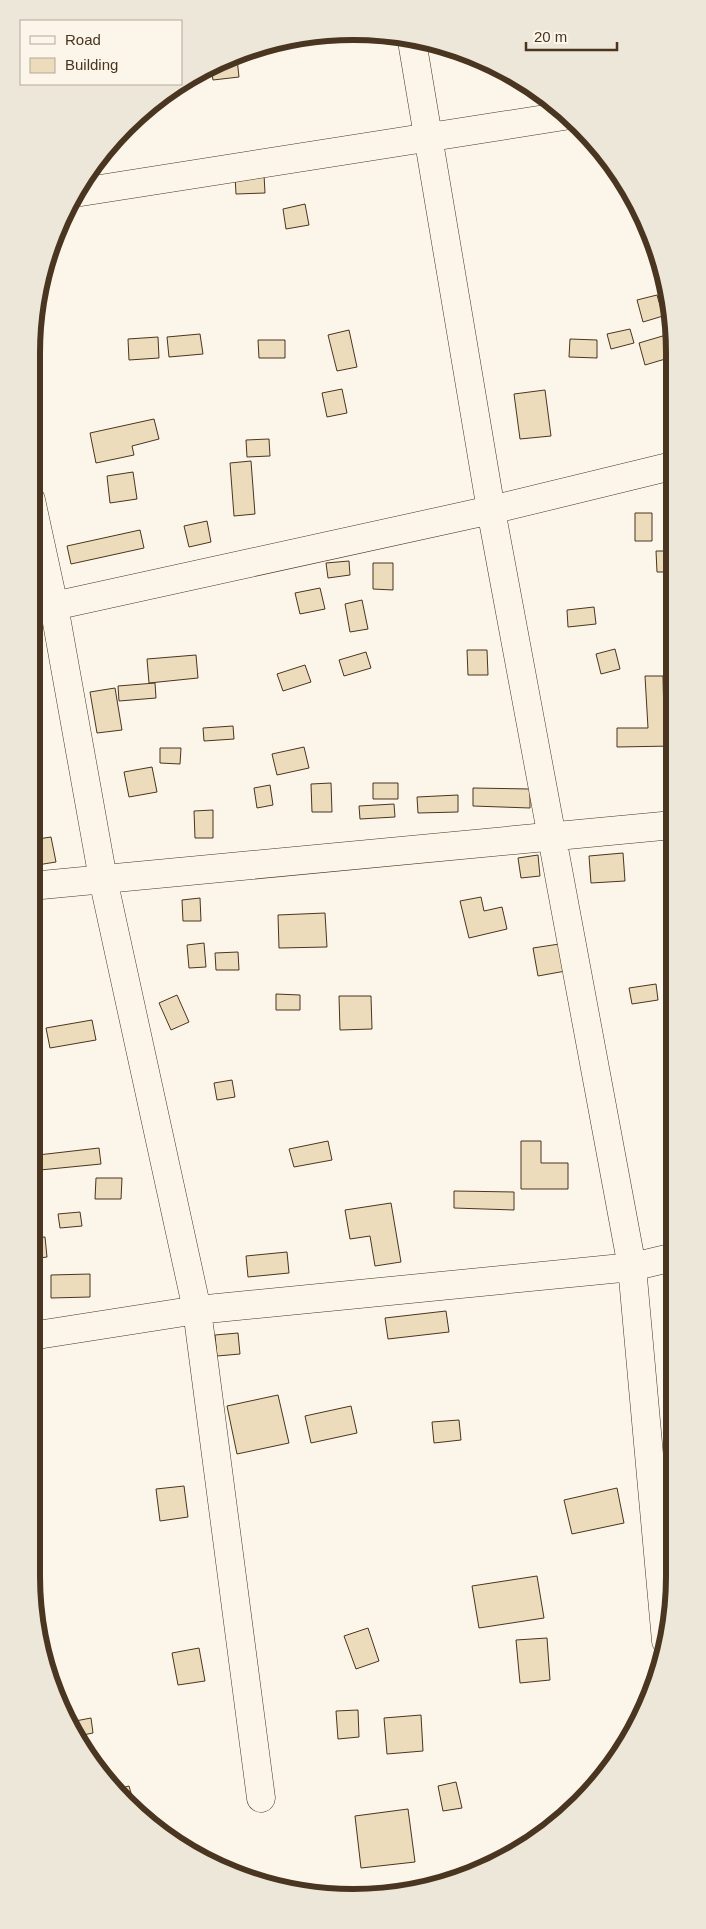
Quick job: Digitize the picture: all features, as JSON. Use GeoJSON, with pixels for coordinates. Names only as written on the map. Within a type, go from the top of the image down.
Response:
{"type":"FeatureCollection","features":[{"type":"Feature","properties":{"kind":"street"},"geometry":{"type":"LineString","coordinates":[[413,46],[491,510],[632,1267],[663,1613]]}},
{"type":"Feature","properties":{"kind":"street"},"geometry":{"type":"LineString","coordinates":[[85,191],[558,117]]}},
{"type":"Feature","properties":{"kind":"street"},"geometry":{"type":"LineString","coordinates":[[42,608],[491,510],[666,467]]}},
{"type":"Feature","properties":{"kind":"street"},"geometry":{"type":"LineString","coordinates":[[40,588],[42,608],[197,1310],[261,1798]]}},
{"type":"Feature","properties":{"kind":"street"},"geometry":{"type":"LineString","coordinates":[[40,885],[666,826]]}},
{"type":"Feature","properties":{"kind":"street"},"geometry":{"type":"LineString","coordinates":[[40,1335],[197,1310],[632,1267],[666,1259]]}},
{"type":"Feature","properties":{"kind":"building"},"geometry":{"type":"Polygon","coordinates":[[[237,62],[239,77],[213,80],[212,74],[237,62]]]}},
{"type":"Feature","properties":{"kind":"building"},"geometry":{"type":"Polygon","coordinates":[[[264,175],[265,193],[236,194],[235,176],[264,175]]]}},
{"type":"Feature","properties":{"kind":"building"},"geometry":{"type":"Polygon","coordinates":[[[305,204],[309,225],[286,229],[283,209],[305,204]]]}},
{"type":"Feature","properties":{"kind":"building"},"geometry":{"type":"Polygon","coordinates":[[[657,295],[663,316],[643,322],[637,300],[657,295]]]}},
{"type":"Feature","properties":{"kind":"building"},"geometry":{"type":"Polygon","coordinates":[[[630,329],[634,343],[611,349],[607,334],[630,329]]]}},
{"type":"Feature","properties":{"kind":"building"},"geometry":{"type":"Polygon","coordinates":[[[349,330],[357,367],[337,371],[328,335],[349,330]]]}},
{"type":"Feature","properties":{"kind":"building"},"geometry":{"type":"Polygon","coordinates":[[[200,334],[203,354],[169,357],[167,337],[200,334]]]}},
{"type":"Feature","properties":{"kind":"building"},"geometry":{"type":"Polygon","coordinates":[[[665,335],[666,359],[645,365],[639,343],[665,335]]]}},
{"type":"Feature","properties":{"kind":"building"},"geometry":{"type":"Polygon","coordinates":[[[158,337],[159,358],[129,360],[128,339],[158,337]]]}},
{"type":"Feature","properties":{"kind":"building"},"geometry":{"type":"Polygon","coordinates":[[[570,339],[597,340],[597,358],[569,357],[570,339]]]}},
{"type":"Feature","properties":{"kind":"building"},"geometry":{"type":"Polygon","coordinates":[[[258,340],[285,340],[285,358],[259,358],[258,340]]]}},
{"type":"Feature","properties":{"kind":"building"},"geometry":{"type":"Polygon","coordinates":[[[342,389],[347,413],[327,417],[322,393],[342,389]]]}},
{"type":"Feature","properties":{"kind":"building"},"geometry":{"type":"Polygon","coordinates":[[[545,390],[551,436],[520,439],[514,394],[545,390]]]}},
{"type":"Feature","properties":{"kind":"building"},"geometry":{"type":"Polygon","coordinates":[[[154,419],[159,439],[132,446],[134,455],[96,463],[90,433],[154,419]]]}},
{"type":"Feature","properties":{"kind":"building"},"geometry":{"type":"Polygon","coordinates":[[[269,439],[270,456],[247,457],[246,440],[269,439]]]}},
{"type":"Feature","properties":{"kind":"building"},"geometry":{"type":"Polygon","coordinates":[[[251,461],[255,514],[234,516],[230,463],[251,461]]]}},
{"type":"Feature","properties":{"kind":"building"},"geometry":{"type":"Polygon","coordinates":[[[133,472],[137,499],[110,503],[107,476],[133,472]]]}},
{"type":"Feature","properties":{"kind":"building"},"geometry":{"type":"Polygon","coordinates":[[[635,513],[652,513],[652,541],[635,541],[635,513]]]}},
{"type":"Feature","properties":{"kind":"building"},"geometry":{"type":"Polygon","coordinates":[[[207,521],[211,542],[189,547],[184,526],[207,521]]]}},
{"type":"Feature","properties":{"kind":"building"},"geometry":{"type":"Polygon","coordinates":[[[140,530],[144,548],[71,564],[67,546],[140,530]]]}},
{"type":"Feature","properties":{"kind":"building"},"geometry":{"type":"Polygon","coordinates":[[[656,551],[666,551],[666,572],[657,572],[656,551]]]}},
{"type":"Feature","properties":{"kind":"building"},"geometry":{"type":"Polygon","coordinates":[[[349,561],[350,575],[328,578],[326,563],[349,561]]]}},
{"type":"Feature","properties":{"kind":"building"},"geometry":{"type":"Polygon","coordinates":[[[373,563],[393,563],[393,590],[373,589],[373,563]]]}},
{"type":"Feature","properties":{"kind":"building"},"geometry":{"type":"Polygon","coordinates":[[[320,588],[325,609],[300,614],[295,593],[320,588]]]}},
{"type":"Feature","properties":{"kind":"building"},"geometry":{"type":"Polygon","coordinates":[[[362,600],[368,629],[350,632],[345,604],[362,600]]]}},
{"type":"Feature","properties":{"kind":"building"},"geometry":{"type":"Polygon","coordinates":[[[594,607],[596,624],[568,627],[567,610],[594,607]]]}},
{"type":"Feature","properties":{"kind":"building"},"geometry":{"type":"Polygon","coordinates":[[[615,649],[620,669],[601,674],[596,654],[615,649]]]}},
{"type":"Feature","properties":{"kind":"building"},"geometry":{"type":"Polygon","coordinates":[[[467,650],[487,650],[488,675],[468,675],[467,650]]]}},
{"type":"Feature","properties":{"kind":"building"},"geometry":{"type":"Polygon","coordinates":[[[366,652],[371,668],[344,676],[339,660],[366,652]]]}},
{"type":"Feature","properties":{"kind":"building"},"geometry":{"type":"Polygon","coordinates":[[[196,655],[198,678],[149,683],[147,659],[196,655]]]}},
{"type":"Feature","properties":{"kind":"building"},"geometry":{"type":"Polygon","coordinates":[[[305,665],[311,682],[283,691],[277,674],[305,665]]]}},
{"type":"Feature","properties":{"kind":"building"},"geometry":{"type":"Polygon","coordinates":[[[645,676],[663,676],[666,746],[617,747],[617,728],[648,728],[645,676]]]}},
{"type":"Feature","properties":{"kind":"building"},"geometry":{"type":"Polygon","coordinates":[[[155,683],[156,698],[119,701],[118,686],[155,683]]]}},
{"type":"Feature","properties":{"kind":"building"},"geometry":{"type":"Polygon","coordinates":[[[115,688],[122,730],[97,733],[90,692],[115,688]]]}},
{"type":"Feature","properties":{"kind":"building"},"geometry":{"type":"Polygon","coordinates":[[[233,726],[234,739],[204,741],[203,728],[233,726]]]}},
{"type":"Feature","properties":{"kind":"building"},"geometry":{"type":"Polygon","coordinates":[[[304,747],[309,768],[277,775],[272,754],[304,747]]]}},
{"type":"Feature","properties":{"kind":"building"},"geometry":{"type":"Polygon","coordinates":[[[160,748],[181,748],[180,764],[160,763],[160,748]]]}},
{"type":"Feature","properties":{"kind":"building"},"geometry":{"type":"Polygon","coordinates":[[[152,767],[157,792],[129,797],[124,772],[152,767]]]}},
{"type":"Feature","properties":{"kind":"building"},"geometry":{"type":"Polygon","coordinates":[[[331,783],[332,812],[312,812],[311,784],[331,783]]]}},
{"type":"Feature","properties":{"kind":"building"},"geometry":{"type":"Polygon","coordinates":[[[373,783],[398,783],[398,799],[373,799],[373,783]]]}},
{"type":"Feature","properties":{"kind":"building"},"geometry":{"type":"Polygon","coordinates":[[[270,785],[273,805],[257,808],[254,788],[270,785]]]}},
{"type":"Feature","properties":{"kind":"building"},"geometry":{"type":"Polygon","coordinates":[[[473,788],[530,789],[530,808],[473,806],[473,788]]]}},
{"type":"Feature","properties":{"kind":"building"},"geometry":{"type":"Polygon","coordinates":[[[458,795],[458,812],[418,813],[417,797],[458,795]]]}},
{"type":"Feature","properties":{"kind":"building"},"geometry":{"type":"Polygon","coordinates":[[[394,804],[395,817],[360,819],[359,806],[394,804]]]}},
{"type":"Feature","properties":{"kind":"building"},"geometry":{"type":"Polygon","coordinates":[[[213,810],[213,838],[195,838],[194,811],[213,810]]]}},
{"type":"Feature","properties":{"kind":"building"},"geometry":{"type":"Polygon","coordinates":[[[51,837],[56,862],[40,865],[40,839],[51,837]]]}},
{"type":"Feature","properties":{"kind":"building"},"geometry":{"type":"Polygon","coordinates":[[[623,853],[625,881],[591,883],[589,856],[623,853]]]}},
{"type":"Feature","properties":{"kind":"building"},"geometry":{"type":"Polygon","coordinates":[[[538,855],[540,876],[521,878],[518,858],[538,855]]]}},
{"type":"Feature","properties":{"kind":"building"},"geometry":{"type":"Polygon","coordinates":[[[481,897],[484,911],[502,907],[507,929],[469,938],[460,901],[481,897]]]}},
{"type":"Feature","properties":{"kind":"building"},"geometry":{"type":"Polygon","coordinates":[[[200,898],[201,921],[183,921],[182,900],[200,898]]]}},
{"type":"Feature","properties":{"kind":"building"},"geometry":{"type":"Polygon","coordinates":[[[325,913],[327,947],[279,948],[278,915],[325,913]]]}},
{"type":"Feature","properties":{"kind":"building"},"geometry":{"type":"Polygon","coordinates":[[[204,943],[206,967],[189,968],[187,945],[204,943]]]}},
{"type":"Feature","properties":{"kind":"building"},"geometry":{"type":"Polygon","coordinates":[[[566,943],[571,970],[538,976],[533,948],[566,943]]]}},
{"type":"Feature","properties":{"kind":"building"},"geometry":{"type":"Polygon","coordinates":[[[238,952],[239,970],[216,970],[215,953],[238,952]]]}},
{"type":"Feature","properties":{"kind":"building"},"geometry":{"type":"Polygon","coordinates":[[[656,984],[658,1000],[632,1004],[629,988],[656,984]]]}},
{"type":"Feature","properties":{"kind":"building"},"geometry":{"type":"Polygon","coordinates":[[[276,994],[300,995],[300,1010],[276,1010],[276,994]]]}},
{"type":"Feature","properties":{"kind":"building"},"geometry":{"type":"Polygon","coordinates":[[[177,995],[189,1022],[171,1030],[159,1003],[177,995]]]}},
{"type":"Feature","properties":{"kind":"building"},"geometry":{"type":"Polygon","coordinates":[[[339,996],[371,996],[372,1029],[340,1030],[339,996]]]}},
{"type":"Feature","properties":{"kind":"building"},"geometry":{"type":"Polygon","coordinates":[[[92,1020],[96,1040],[50,1048],[46,1028],[92,1020]]]}},
{"type":"Feature","properties":{"kind":"building"},"geometry":{"type":"Polygon","coordinates":[[[232,1080],[235,1097],[217,1100],[214,1083],[232,1080]]]}},
{"type":"Feature","properties":{"kind":"building"},"geometry":{"type":"Polygon","coordinates":[[[328,1141],[332,1160],[294,1167],[289,1149],[328,1141]]]}},
{"type":"Feature","properties":{"kind":"building"},"geometry":{"type":"Polygon","coordinates":[[[521,1141],[541,1141],[541,1163],[568,1163],[568,1189],[521,1189],[521,1141]]]}},
{"type":"Feature","properties":{"kind":"building"},"geometry":{"type":"Polygon","coordinates":[[[99,1148],[101,1164],[40,1170],[40,1155],[99,1148]]]}},
{"type":"Feature","properties":{"kind":"building"},"geometry":{"type":"Polygon","coordinates":[[[96,1178],[122,1178],[121,1199],[95,1199],[96,1178]]]}},
{"type":"Feature","properties":{"kind":"building"},"geometry":{"type":"Polygon","coordinates":[[[454,1191],[514,1192],[514,1210],[454,1208],[454,1191]]]}},
{"type":"Feature","properties":{"kind":"building"},"geometry":{"type":"Polygon","coordinates":[[[391,1203],[401,1262],[375,1266],[370,1236],[350,1239],[345,1210],[391,1203]]]}},
{"type":"Feature","properties":{"kind":"building"},"geometry":{"type":"Polygon","coordinates":[[[80,1212],[82,1226],[60,1228],[58,1214],[80,1212]]]}},
{"type":"Feature","properties":{"kind":"building"},"geometry":{"type":"Polygon","coordinates":[[[40,1237],[45,1237],[47,1257],[40,1258],[40,1237]]]}},
{"type":"Feature","properties":{"kind":"building"},"geometry":{"type":"Polygon","coordinates":[[[287,1252],[289,1273],[248,1277],[246,1256],[287,1252]]]}},
{"type":"Feature","properties":{"kind":"building"},"geometry":{"type":"Polygon","coordinates":[[[90,1274],[90,1297],[51,1298],[51,1275],[90,1274]]]}},
{"type":"Feature","properties":{"kind":"building"},"geometry":{"type":"Polygon","coordinates":[[[446,1311],[449,1332],[388,1339],[385,1318],[446,1311]]]}},
{"type":"Feature","properties":{"kind":"building"},"geometry":{"type":"Polygon","coordinates":[[[238,1333],[240,1354],[217,1356],[215,1335],[238,1333]]]}},
{"type":"Feature","properties":{"kind":"building"},"geometry":{"type":"Polygon","coordinates":[[[278,1395],[289,1443],[237,1454],[227,1406],[278,1395]]]}},
{"type":"Feature","properties":{"kind":"building"},"geometry":{"type":"Polygon","coordinates":[[[351,1406],[357,1433],[311,1443],[305,1416],[351,1406]]]}},
{"type":"Feature","properties":{"kind":"building"},"geometry":{"type":"Polygon","coordinates":[[[459,1420],[461,1440],[434,1443],[432,1422],[459,1420]]]}},
{"type":"Feature","properties":{"kind":"building"},"geometry":{"type":"Polygon","coordinates":[[[184,1486],[188,1517],[160,1521],[156,1489],[184,1486]]]}},
{"type":"Feature","properties":{"kind":"building"},"geometry":{"type":"Polygon","coordinates":[[[617,1488],[624,1523],[572,1534],[564,1500],[617,1488]]]}},
{"type":"Feature","properties":{"kind":"building"},"geometry":{"type":"Polygon","coordinates":[[[537,1576],[544,1618],[479,1628],[472,1586],[537,1576]]]}},
{"type":"Feature","properties":{"kind":"building"},"geometry":{"type":"Polygon","coordinates":[[[368,1628],[379,1661],[356,1669],[344,1636],[368,1628]]]}},
{"type":"Feature","properties":{"kind":"building"},"geometry":{"type":"Polygon","coordinates":[[[547,1638],[550,1680],[520,1683],[516,1640],[547,1638]]]}},
{"type":"Feature","properties":{"kind":"building"},"geometry":{"type":"Polygon","coordinates":[[[199,1648],[205,1681],[178,1685],[172,1653],[199,1648]]]}},
{"type":"Feature","properties":{"kind":"building"},"geometry":{"type":"Polygon","coordinates":[[[358,1710],[359,1737],[338,1739],[336,1711],[358,1710]]]}},
{"type":"Feature","properties":{"kind":"building"},"geometry":{"type":"Polygon","coordinates":[[[421,1715],[423,1751],[387,1754],[384,1718],[421,1715]]]}},
{"type":"Feature","properties":{"kind":"building"},"geometry":{"type":"Polygon","coordinates":[[[91,1718],[93,1733],[83,1735],[76,1721],[91,1718]]]}},
{"type":"Feature","properties":{"kind":"building"},"geometry":{"type":"Polygon","coordinates":[[[456,1782],[462,1808],[443,1811],[438,1786],[456,1782]]]}},
{"type":"Feature","properties":{"kind":"building"},"geometry":{"type":"Polygon","coordinates":[[[129,1786],[132,1797],[132,1797],[123,1787],[129,1786]]]}},
{"type":"Feature","properties":{"kind":"building"},"geometry":{"type":"Polygon","coordinates":[[[408,1809],[415,1862],[361,1868],[355,1816],[408,1809]]]}}]}
